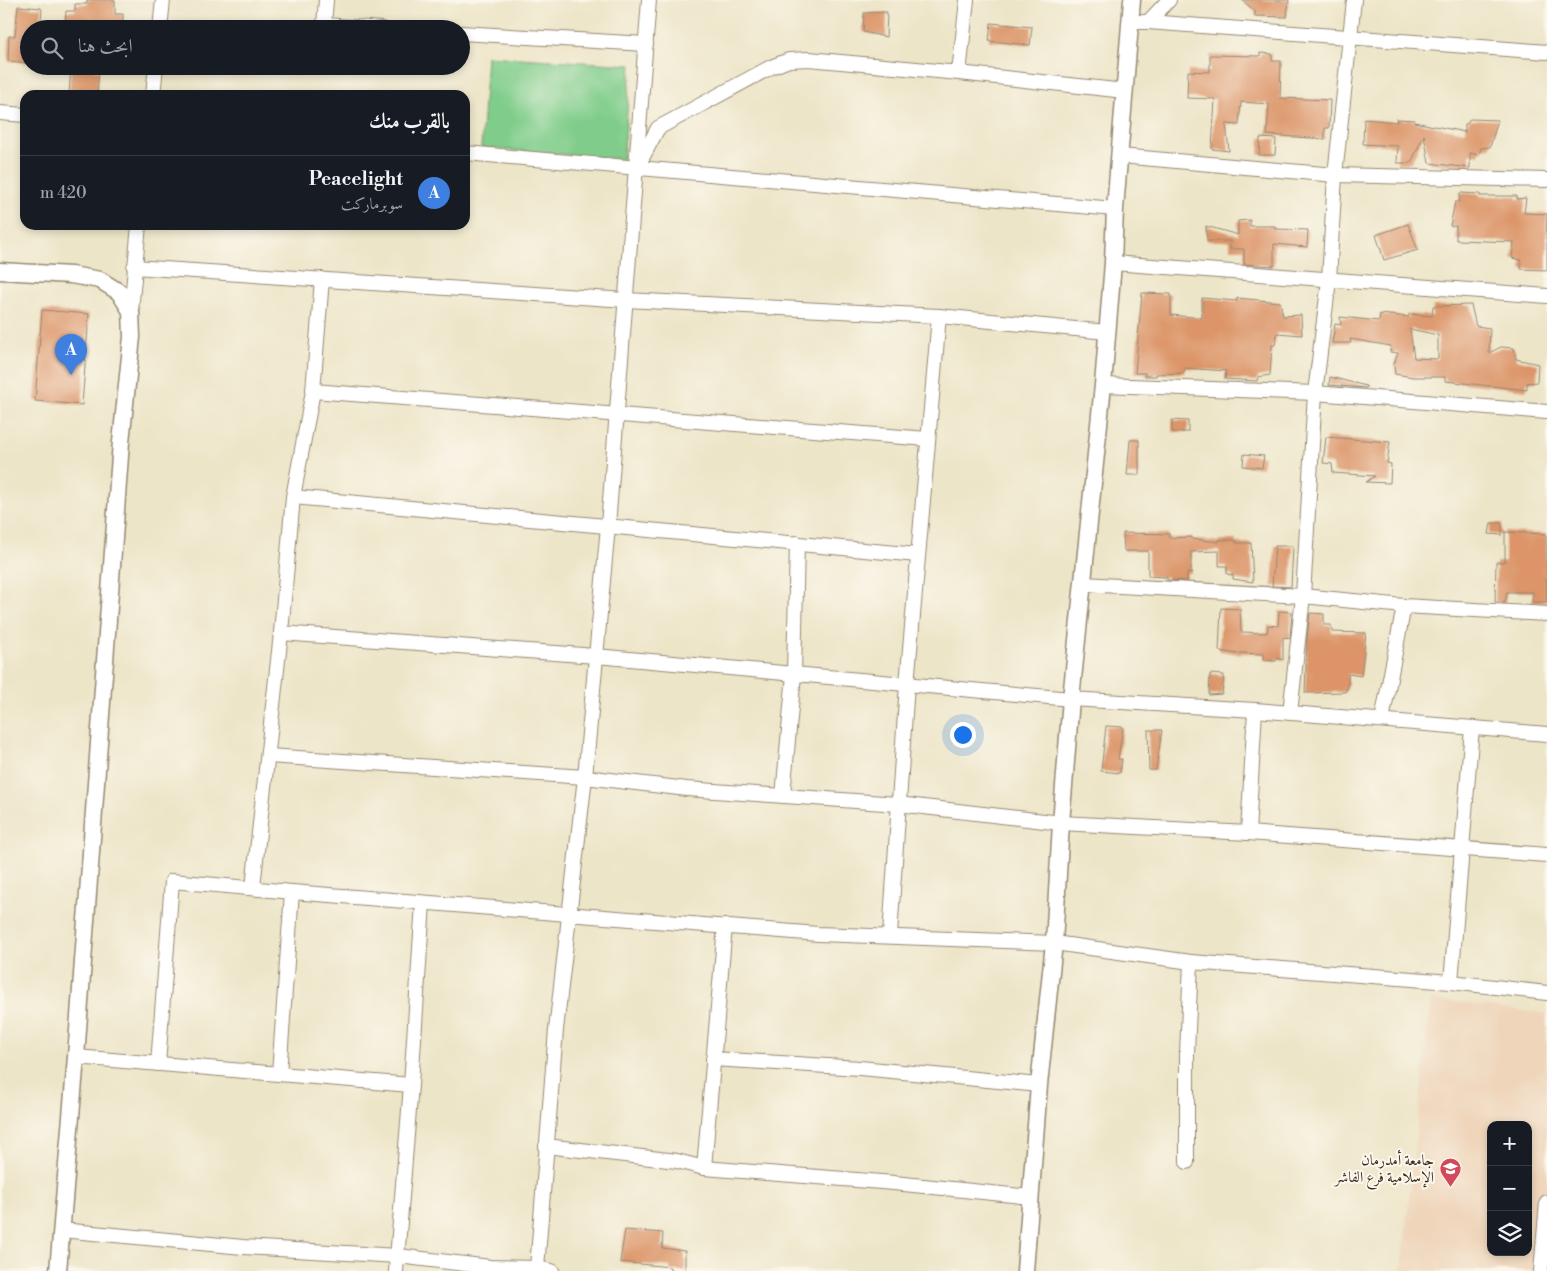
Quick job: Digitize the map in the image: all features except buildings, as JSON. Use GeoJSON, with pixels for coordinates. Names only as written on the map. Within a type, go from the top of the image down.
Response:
{"type":"FeatureCollection","features":[{"type":"Feature","properties":{"kind":"street"},"geometry":{"type":"LineString","coordinates":[[161,20],[163,0]]}},
{"type":"Feature","properties":{"kind":"street"},"geometry":{"type":"LineString","coordinates":[[324,20],[326,0]]}},
{"type":"Feature","properties":{"kind":"street"},"geometry":{"type":"LineString","coordinates":[[537,1268],[556,1030],[585,777],[608,526],[650,0]]}},
{"type":"Feature","properties":{"kind":"street"},"geometry":{"type":"LineString","coordinates":[[959,73],[967,0]]}},
{"type":"Feature","properties":{"kind":"street"},"geometry":{"type":"LineString","coordinates":[[1025,1271],[1039,1085],[1054,943],[1071,699],[1103,386],[1132,0]]}},
{"type":"Feature","properties":{"kind":"street"},"geometry":{"type":"LineString","coordinates":[[1148,22],[1169,0]]}},
{"type":"Feature","properties":{"kind":"street"},"geometry":{"type":"LineString","coordinates":[[1290,712],[1303,596],[1315,393],[1329,280],[1335,175],[1354,0]]}},
{"type":"Feature","properties":{"kind":"street"},"geometry":{"type":"LineString","coordinates":[[1130,22],[1547,52]]}},
{"type":"Feature","properties":{"kind":"street"},"geometry":{"type":"LineString","coordinates":[[470,34],[646,44]]}},
{"type":"Feature","properties":{"kind":"street"},"geometry":{"type":"LineString","coordinates":[[637,168],[658,128],[771,67],[789,60],[808,59],[959,73],[1125,92]]}},
{"type":"Feature","properties":{"kind":"street"},"geometry":{"type":"LineString","coordinates":[[154,90],[155,75]]}},
{"type":"Feature","properties":{"kind":"street"},"geometry":{"type":"LineString","coordinates":[[0,112],[20,114]]}},
{"type":"Feature","properties":{"kind":"street"},"geometry":{"type":"LineString","coordinates":[[470,153],[1115,209]]}},
{"type":"Feature","properties":{"kind":"street"},"geometry":{"type":"LineString","coordinates":[[1120,156],[1335,175],[1547,180]]}},
{"type":"Feature","properties":{"kind":"street"},"geometry":{"type":"LineString","coordinates":[[58,1271],[76,1057],[121,442],[132,337],[131,311],[138,230]]}},
{"type":"Feature","properties":{"kind":"street"},"geometry":{"type":"LineString","coordinates":[[1113,263],[1547,296]]}},
{"type":"Feature","properties":{"kind":"street"},"geometry":{"type":"LineString","coordinates":[[134,267],[626,300],[938,316],[1107,332]]}},
{"type":"Feature","properties":{"kind":"street"},"geometry":{"type":"LineString","coordinates":[[0,271],[71,275],[100,280],[119,292],[131,311]]}},
{"type":"Feature","properties":{"kind":"street"},"geometry":{"type":"LineString","coordinates":[[253,887],[281,633],[293,497],[313,390],[322,279]]}},
{"type":"Feature","properties":{"kind":"street"},"geometry":{"type":"LineString","coordinates":[[890,935],[907,684],[938,316]]}},
{"type":"Feature","properties":{"kind":"street"},"geometry":{"type":"LineString","coordinates":[[1103,386],[1315,393],[1547,412]]}},
{"type":"Feature","properties":{"kind":"street"},"geometry":{"type":"LineString","coordinates":[[313,390],[928,439]]}},
{"type":"Feature","properties":{"kind":"street"},"geometry":{"type":"LineString","coordinates":[[293,497],[918,555]]}},
{"type":"Feature","properties":{"kind":"street"},"geometry":{"type":"LineString","coordinates":[[782,796],[794,674],[797,543]]}},
{"type":"Feature","properties":{"kind":"street"},"geometry":{"type":"LineString","coordinates":[[1083,584],[1303,596],[1404,606],[1547,614]]}},
{"type":"Feature","properties":{"kind":"street"},"geometry":{"type":"LineString","coordinates":[[1382,720],[1404,606]]}},
{"type":"Feature","properties":{"kind":"street"},"geometry":{"type":"LineString","coordinates":[[281,633],[596,656],[1071,699],[1290,712],[1547,734]]}},
{"type":"Feature","properties":{"kind":"street"},"geometry":{"type":"LineString","coordinates":[[1248,833],[1256,710]]}},
{"type":"Feature","properties":{"kind":"street"},"geometry":{"type":"LineString","coordinates":[[1451,982],[1472,728]]}},
{"type":"Feature","properties":{"kind":"street"},"geometry":{"type":"LineString","coordinates":[[268,756],[585,777],[687,788],[898,804],[1061,823],[1248,833],[1547,855]]}},
{"type":"Feature","properties":{"kind":"street"},"geometry":{"type":"LineString","coordinates":[[158,1064],[172,881],[568,915],[818,934],[890,935],[1054,943],[1191,962],[1451,982],[1547,993]]}},
{"type":"Feature","properties":{"kind":"street"},"geometry":{"type":"LineString","coordinates":[[279,1074],[292,892]]}},
{"type":"Feature","properties":{"kind":"street"},"geometry":{"type":"LineString","coordinates":[[396,1271],[411,1085],[422,903]]}},
{"type":"Feature","properties":{"kind":"street"},"geometry":{"type":"LineString","coordinates":[[704,1168],[725,926]]}},
{"type":"Feature","properties":{"kind":"street"},"geometry":{"type":"LineString","coordinates":[[1187,1162],[1187,1053],[1191,962]]}},
{"type":"Feature","properties":{"kind":"street"},"geometry":{"type":"LineString","coordinates":[[76,1057],[411,1085]]}},
{"type":"Feature","properties":{"kind":"street"},"geometry":{"type":"LineString","coordinates":[[713,1059],[860,1068],[1039,1085]]}},
{"type":"Feature","properties":{"kind":"street"},"geometry":{"type":"LineString","coordinates":[[546,1146],[677,1162],[704,1168],[894,1183],[1031,1197]]}},
{"type":"Feature","properties":{"kind":"street"},"geometry":{"type":"LineString","coordinates":[[1541,1271],[1547,1202]]}},
{"type":"Feature","properties":{"kind":"street"},"geometry":{"type":"LineString","coordinates":[[61,1230],[243,1247],[398,1256],[490,1269],[537,1268],[552,1271]]}},
{"type":"Feature","properties":{"kind":"shaded area","name":"جامعة أمدرمان الإسلامية فرع الفاشر"},"geometry":{"type":"Polygon","coordinates":[[[1431,999],[1547,1014],[1547,1271],[1401,1271],[1431,999]]]}},
{"type":"Feature","properties":{"kind":"green space"},"geometry":{"type":"Polygon","coordinates":[[[487,56],[631,65],[623,159],[481,148],[487,56]]]}},
{"type":"Feature","properties":{"kind":"place","name":"Peacelight"},"geometry":{"type":"Point","coordinates":[71,375]}},
{"type":"Feature","properties":{"kind":"place","name":"جامعة أمدرمان الإسلامية فرع الفاشر"},"geometry":{"type":"Point","coordinates":[1450,1188]}}]}
